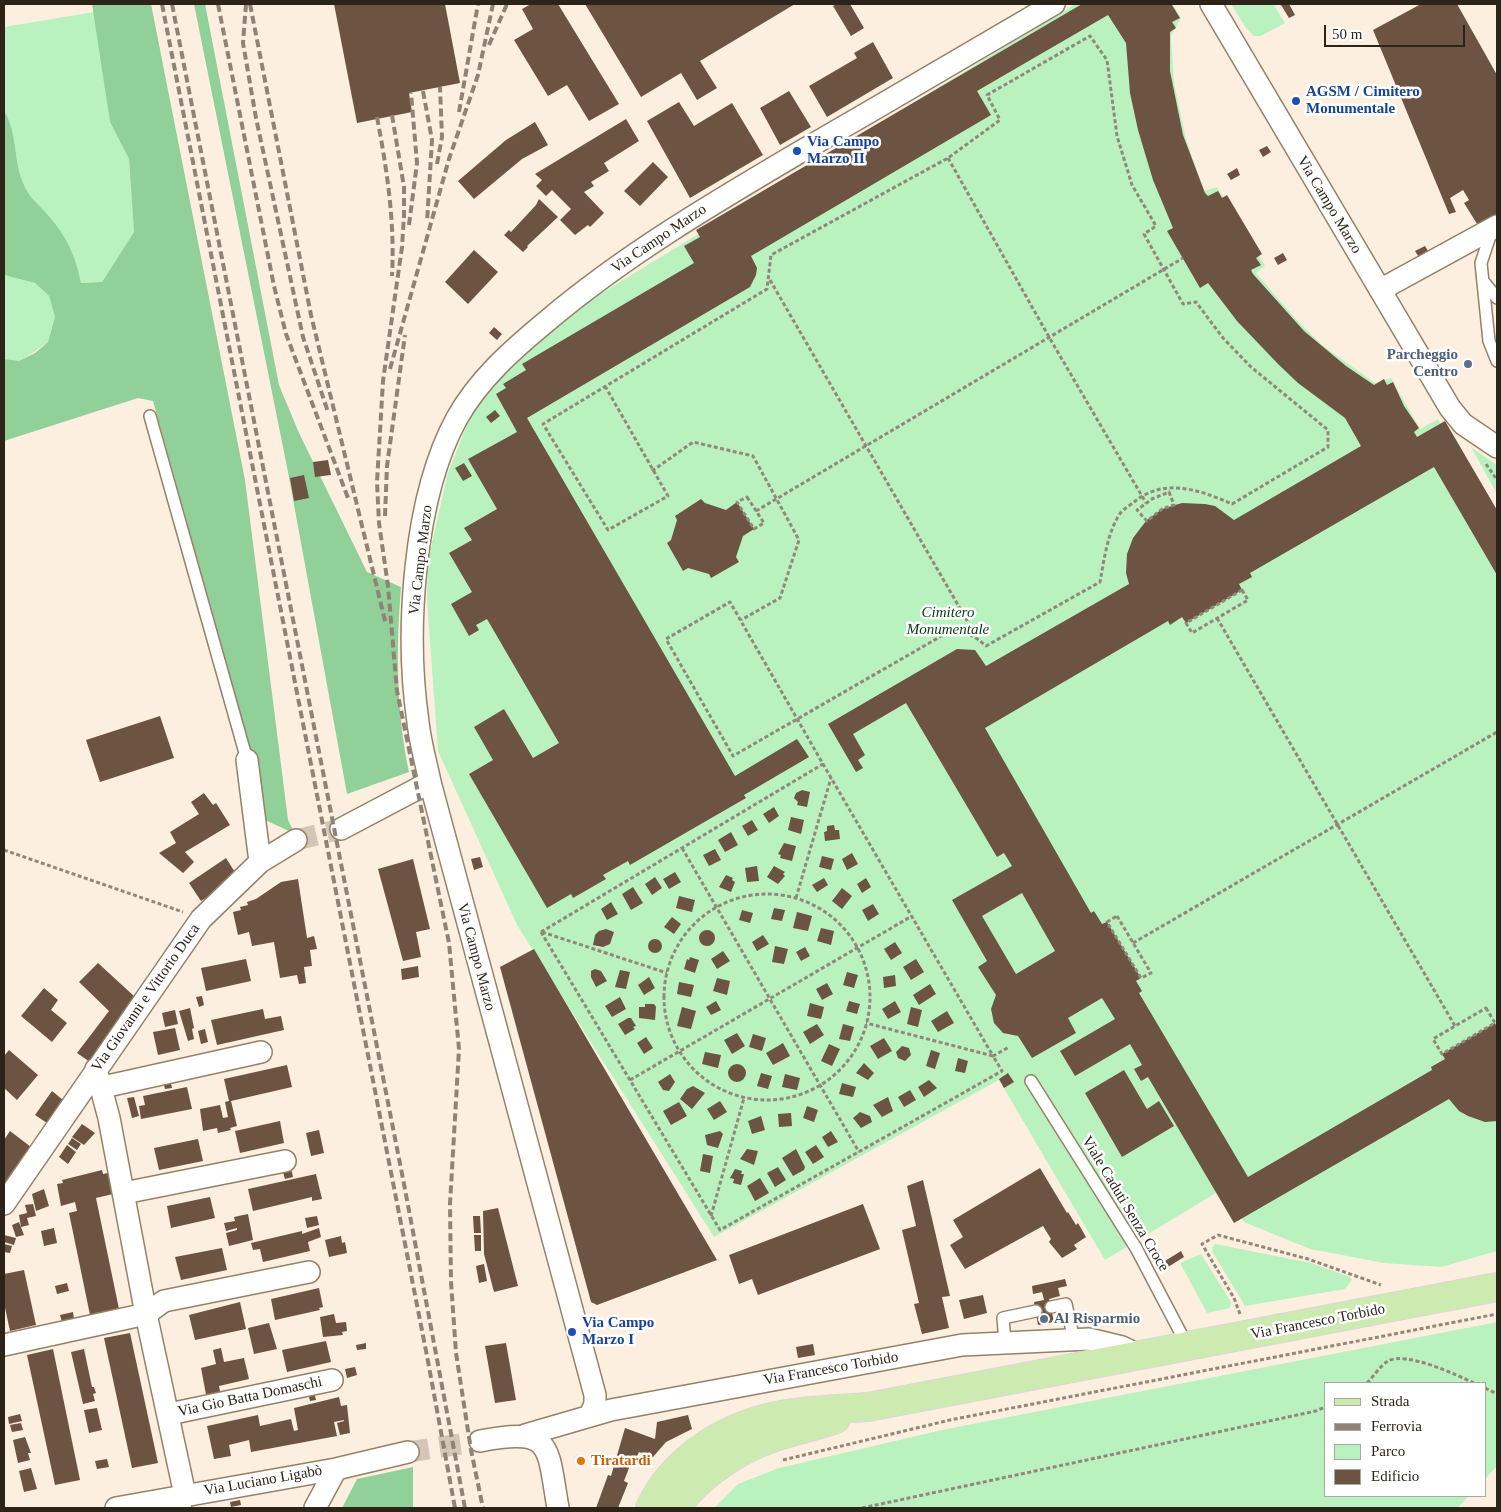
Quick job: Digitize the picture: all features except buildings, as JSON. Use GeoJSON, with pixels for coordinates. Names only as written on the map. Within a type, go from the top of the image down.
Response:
{"type":"FeatureCollection","features":[{"type":"Feature","properties":{"kind":"main road","name":"Via Francesco Torbido"},"geometry":{"type":"LineString","coordinates":[[650,1508],[677,1466],[714,1438],[752,1420],[799,1412],[868,1407],[1497,1287]]}},
{"type":"Feature","properties":{"kind":"main road","name":"Via Francesco Torbido"},"geometry":{"type":"LineString","coordinates":[[676,1508],[703,1480],[731,1459],[768,1439],[809,1429],[868,1407]]}},
{"type":"Feature","properties":{"kind":"street","name":"Via Campo Marzo"},"geometry":{"type":"LineString","coordinates":[[590,1415],[595,1404],[595,1395],[430,782],[418,724],[412,633],[418,555],[439,456],[458,417],[483,380],[508,354],[580,293],[677,225],[1054,4]]}},
{"type":"Feature","properties":{"kind":"street","name":"Via Campo Marzo"},"geometry":{"type":"LineString","coordinates":[[1211,4],[1450,408],[1463,424],[1497,447]]}},
{"type":"Feature","properties":{"kind":"street"},"geometry":{"type":"LineString","coordinates":[[1380,290],[1495,227]]}},
{"type":"Feature","properties":{"kind":"street"},"geometry":{"type":"LineString","coordinates":[[247,760],[260,862]]}},
{"type":"Feature","properties":{"kind":"street"},"geometry":{"type":"LineString","coordinates":[[341,828],[430,782]]}},
{"type":"Feature","properties":{"kind":"street","name":"Via Giovanni e Vittorio Duca"},"geometry":{"type":"LineString","coordinates":[[4,1204],[100,1078],[201,919],[260,862],[296,840]]}},
{"type":"Feature","properties":{"kind":"street"},"geometry":{"type":"LineString","coordinates":[[100,1078],[261,1052]]}},
{"type":"Feature","properties":{"kind":"street","name":"Via Gio Batta Domaschi"},"geometry":{"type":"LineString","coordinates":[[100,1078],[124,1193],[146,1314],[169,1414],[182,1502]]}},
{"type":"Feature","properties":{"kind":"street"},"geometry":{"type":"LineString","coordinates":[[124,1193],[285,1161]]}},
{"type":"Feature","properties":{"kind":"street"},"geometry":{"type":"LineString","coordinates":[[4,1345],[146,1314],[164,1301],[309,1272]]}},
{"type":"Feature","properties":{"kind":"street","name":"Via Francesco Torbido"},"geometry":{"type":"LineString","coordinates":[[525,1436],[590,1415],[962,1345],[1088,1339],[1122,1346],[1139,1355]]}},
{"type":"Feature","properties":{"kind":"street","name":"Via Gio Batta Domaschi"},"geometry":{"type":"LineString","coordinates":[[169,1414],[332,1380]]}},
{"type":"Feature","properties":{"kind":"street"},"geometry":{"type":"LineString","coordinates":[[480,1441],[509,1435],[533,1437],[544,1448],[552,1467],[558,1508]]}},
{"type":"Feature","properties":{"kind":"street","name":"Via Luciano Ligabò"},"geometry":{"type":"LineString","coordinates":[[116,1508],[182,1502],[408,1452]]}},
{"type":"Feature","properties":{"kind":"street"},"geometry":{"type":"LineString","coordinates":[[315,1508],[336,1469]]}},
{"type":"Feature","properties":{"kind":"lane"},"geometry":{"type":"LineString","coordinates":[[1495,227],[1481,263],[1489,340],[1497,361]]}},
{"type":"Feature","properties":{"kind":"lane"},"geometry":{"type":"LineString","coordinates":[[1483,281],[1497,298]]}},
{"type":"Feature","properties":{"kind":"lane"},"geometry":{"type":"LineString","coordinates":[[150,416],[247,760]]}},
{"type":"Feature","properties":{"kind":"lane","name":"Viale Caduti Senza Croce"},"geometry":{"type":"LineString","coordinates":[[1031,1080],[1136,1248],[1188,1346]]}},
{"type":"Feature","properties":{"kind":"lane"},"geometry":{"type":"LineString","coordinates":[[1051,1307],[1066,1304],[1074,1340]]}},
{"type":"Feature","properties":{"kind":"lane"},"geometry":{"type":"LineString","coordinates":[[1006,1343],[1003,1318],[1036,1311]]}},
{"type":"Feature","properties":{"kind":"path"},"geometry":{"type":"LineString","coordinates":[[605,386],[668,496],[608,530],[543,424],[605,386],[767,290],[770,279],[771,255],[948,158],[1000,120],[987,95],[1090,36],[1107,60],[1117,136],[1132,186],[1156,226],[1144,234],[1184,304],[1196,302],[1223,338],[1251,367],[1328,430],[1328,447],[1232,504],[1196,489],[1173,486],[1142,496],[1120,514],[1107,545],[1100,582],[986,646],[976,636],[770,279]]}},
{"type":"Feature","properties":{"kind":"path"},"geometry":{"type":"LineString","coordinates":[[948,158],[1048,337],[1146,503]]}},
{"type":"Feature","properties":{"kind":"path"},"geometry":{"type":"LineString","coordinates":[[756,510],[1183,258]]}},
{"type":"Feature","properties":{"kind":"path"},"geometry":{"type":"LineString","coordinates":[[652,471],[693,442],[753,456],[799,540],[780,598],[741,620]]}},
{"type":"Feature","properties":{"kind":"path"},"geometry":{"type":"LineString","coordinates":[[1169,492],[1174,505],[1162,509],[1147,521],[1137,510],[1146,503],[1169,492]]}},
{"type":"Feature","properties":{"kind":"path"},"geometry":{"type":"LineString","coordinates":[[747,496],[756,510],[764,523],[754,529],[737,502],[747,496]]}},
{"type":"Feature","properties":{"kind":"path"},"geometry":{"type":"LineString","coordinates":[[1242,590],[1248,600],[1218,618],[1192,633],[1186,623],[1242,590]]}},
{"type":"Feature","properties":{"kind":"path"},"geometry":{"type":"LineString","coordinates":[[541,932],[720,1230],[1002,1071],[823,764],[797,719],[741,620],[730,602],[666,639],[733,756],[797,719],[950,631],[964,632],[976,636]]}},
{"type":"Feature","properties":{"kind":"path"},"geometry":{"type":"LineString","coordinates":[[1218,618],[1455,1026]]}},
{"type":"Feature","properties":{"kind":"path"},"geometry":{"type":"LineString","coordinates":[[1133,943],[1337,823],[1497,732]]}},
{"type":"Feature","properties":{"kind":"path"},"geometry":{"type":"LineString","coordinates":[[541,932],[823,764]]}},
{"type":"Feature","properties":{"kind":"path"},"geometry":{"type":"LineString","coordinates":[[796,898],[831,777]]}},
{"type":"Feature","properties":{"kind":"path"},"geometry":{"type":"LineString","coordinates":[[682,848],[859,1152]]}},
{"type":"Feature","properties":{"kind":"path"},"geometry":{"type":"LineString","coordinates":[[4,850],[201,919]]}},
{"type":"Feature","properties":{"kind":"path"},"geometry":{"type":"LineString","coordinates":[[771,893],[796,898],[804,900],[832,916],[854,940],[868,970],[871,1006],[862,1040],[842,1069],[813,1090],[779,1100],[744,1098],[711,1084],[685,1061],[668,1030],[663,995],[669,962],[685,933],[709,911],[717,907],[739,897],[771,893]]}},
{"type":"Feature","properties":{"kind":"path"},"geometry":{"type":"LineString","coordinates":[[630,1080],[912,916]]}},
{"type":"Feature","properties":{"kind":"path"},"geometry":{"type":"LineString","coordinates":[[1117,916],[1133,943],[1151,973],[1141,978],[1107,922],[1117,916]]}},
{"type":"Feature","properties":{"kind":"path"},"geometry":{"type":"LineString","coordinates":[[541,932],[667,973]]}},
{"type":"Feature","properties":{"kind":"path"},"geometry":{"type":"LineString","coordinates":[[1486,1008],[1494,1023],[1442,1054],[1433,1039],[1455,1026],[1486,1008]]}},
{"type":"Feature","properties":{"kind":"path"},"geometry":{"type":"LineString","coordinates":[[866,1023],[993,1056],[1009,1048]]}},
{"type":"Feature","properties":{"kind":"path"},"geometry":{"type":"LineString","coordinates":[[711,1216],[744,1098]]}},
{"type":"Feature","properties":{"kind":"path"},"geometry":{"type":"LineString","coordinates":[[1249,1335],[1234,1298],[1202,1244],[1218,1235],[1308,1259],[1365,1278],[1387,1288]]}},
{"type":"Feature","properties":{"kind":"path"},"geometry":{"type":"LineString","coordinates":[[777,1462],[950,1420],[1497,1314]]}},
{"type":"Feature","properties":{"kind":"path"},"geometry":{"type":"LineString","coordinates":[[1367,1382],[1388,1361],[1402,1358],[1441,1369],[1472,1382]]}},
{"type":"Feature","properties":{"kind":"path"},"geometry":{"type":"LineString","coordinates":[[862,1508],[1316,1411],[1324,1407]]}},
{"type":"Feature","properties":{"kind":"green space"},"geometry":{"type":"Polygon","coordinates":[[[92,4],[151,4],[245,480],[288,820],[295,834],[263,819],[251,751],[153,401],[138,398],[4,441],[4,359],[19,361],[35,353],[48,342],[55,317],[49,296],[35,283],[4,275],[4,111],[14,138],[18,167],[24,185],[31,197],[65,238],[73,255],[81,283],[102,282],[134,232],[129,159],[110,122],[92,4]]]}},
{"type":"Feature","properties":{"kind":"green space"},"geometry":{"type":"Polygon","coordinates":[[[194,4],[205,4],[279,385],[299,433],[367,572],[401,587],[398,680],[399,703],[409,772],[347,794],[288,472],[194,4]]]}},
{"type":"Feature","properties":{"kind":"green space","name":"Cimitero Monumentale"},"geometry":{"type":"Polygon","coordinates":[[[1075,4],[1172,4],[1181,18],[1171,36],[1174,83],[1186,139],[1204,191],[1217,187],[1265,266],[1256,273],[1296,319],[1322,345],[1375,383],[1391,378],[1420,429],[1438,419],[1497,521],[1497,1251],[1441,1267],[1384,1263],[1310,1249],[1244,1222],[1221,1190],[1105,1260],[999,1080],[714,1237],[517,925],[438,751],[427,600],[428,561],[447,476],[476,401],[569,313],[1075,4]]]}},
{"type":"Feature","properties":{"kind":"green space"},"geometry":{"type":"Polygon","coordinates":[[[1231,4],[1273,4],[1285,23],[1261,36],[1254,36],[1246,28],[1231,4]]]}},
{"type":"Feature","properties":{"kind":"green space"},"geometry":{"type":"Polygon","coordinates":[[[94,12],[110,122],[129,159],[134,232],[102,282],[81,283],[73,255],[65,238],[28,193],[18,167],[14,138],[4,111],[4,27],[94,12]]]}},
{"type":"Feature","properties":{"kind":"green space"},"geometry":{"type":"Polygon","coordinates":[[[4,275],[35,283],[49,296],[55,317],[48,342],[19,362],[4,359],[4,275]]]}},
{"type":"Feature","properties":{"kind":"green space"},"geometry":{"type":"Polygon","coordinates":[[[1471,447],[1497,465],[1497,494],[1471,447]]]}},
{"type":"Feature","properties":{"kind":"green space"},"geometry":{"type":"Polygon","coordinates":[[[1215,1244],[1311,1263],[1350,1277],[1352,1280],[1345,1289],[1245,1306],[1213,1253],[1212,1248],[1215,1244]]]}},
{"type":"Feature","properties":{"kind":"green space"},"geometry":{"type":"Polygon","coordinates":[[[1201,1254],[1231,1302],[1230,1308],[1207,1313],[1180,1263],[1201,1254]]]}},
{"type":"Feature","properties":{"kind":"green space"},"geometry":{"type":"Polygon","coordinates":[[[1497,1322],[1497,1466],[1486,1478],[1486,1382],[1324,1382],[1324,1497],[1468,1497],[1457,1508],[714,1508],[738,1484],[779,1468],[942,1430],[1497,1322]]]}},
{"type":"Feature","properties":{"kind":"green space"},"geometry":{"type":"Polygon","coordinates":[[[413,1467],[413,1508],[342,1508],[357,1479],[413,1467]]]}},
{"type":"Feature","properties":{"kind":"tunnel"},"geometry":{"type":"LineString","coordinates":[[296,840],[341,829]]}},
{"type":"Feature","properties":{"kind":"tunnel"},"geometry":{"type":"LineString","coordinates":[[408,1452],[480,1441]]}},
{"type":"Feature","properties":{"kind":"railway"},"geometry":{"type":"LineString","coordinates":[[162,4],[427,1356],[455,1508]]}},
{"type":"Feature","properties":{"kind":"railway"},"geometry":{"type":"LineString","coordinates":[[172,4],[404,1184],[465,1508]]}},
{"type":"Feature","properties":{"kind":"railway"},"geometry":{"type":"LineString","coordinates":[[218,4],[274,286],[286,334],[348,498]]}},
{"type":"Feature","properties":{"kind":"railway"},"geometry":{"type":"LineString","coordinates":[[246,4],[243,43],[256,118],[303,337],[328,412]]}},
{"type":"Feature","properties":{"kind":"railway"},"geometry":{"type":"LineString","coordinates":[[250,4],[311,315],[386,625]]}},
{"type":"Feature","properties":{"kind":"railway"},"geometry":{"type":"LineString","coordinates":[[459,112],[478,4]]}},
{"type":"Feature","properties":{"kind":"railway"},"geometry":{"type":"LineString","coordinates":[[390,369],[449,159],[478,75],[493,4]]}},
{"type":"Feature","properties":{"kind":"railway"},"geometry":{"type":"LineString","coordinates":[[489,45],[507,4]]}},
{"type":"Feature","properties":{"kind":"railway"},"geometry":{"type":"LineString","coordinates":[[437,164],[442,137],[440,87]]}},
{"type":"Feature","properties":{"kind":"railway"},"geometry":{"type":"LineString","coordinates":[[423,91],[432,140],[427,222]]}},
{"type":"Feature","properties":{"kind":"railway"},"geometry":{"type":"LineString","coordinates":[[409,225],[417,163],[411,93]]}},
{"type":"Feature","properties":{"kind":"railway"},"geometry":{"type":"LineString","coordinates":[[392,115],[404,187],[404,216],[402,247],[383,381],[377,482],[379,523],[388,586],[397,691],[449,943],[459,1049],[450,1204],[451,1282],[456,1353],[471,1450],[483,1508]]}},
{"type":"Feature","properties":{"kind":"railway"},"geometry":{"type":"LineString","coordinates":[[377,117],[389,196],[393,256],[392,276]]}},
{"type":"Feature","properties":{"kind":"railway"},"geometry":{"type":"LineString","coordinates":[[385,516],[387,466],[405,335]]}},
{"type":"Feature","properties":{"kind":"place","name":"AGSM / Cimitero Monumentale"},"geometry":{"type":"Point","coordinates":[1296,101]}},
{"type":"Feature","properties":{"kind":"place","name":"Via Campo Marzo II"},"geometry":{"type":"Point","coordinates":[797,151]}},
{"type":"Feature","properties":{"kind":"place","name":"Parcheggio Centro"},"geometry":{"type":"Point","coordinates":[1468,364]}},
{"type":"Feature","properties":{"kind":"place","name":"Al Risparmio"},"geometry":{"type":"Point","coordinates":[1044,1319]}},
{"type":"Feature","properties":{"kind":"place","name":"Via Campo Marzo I"},"geometry":{"type":"Point","coordinates":[572,1332]}},
{"type":"Feature","properties":{"kind":"place","name":"Tiratardi"},"geometry":{"type":"Point","coordinates":[581,1461]}}]}
